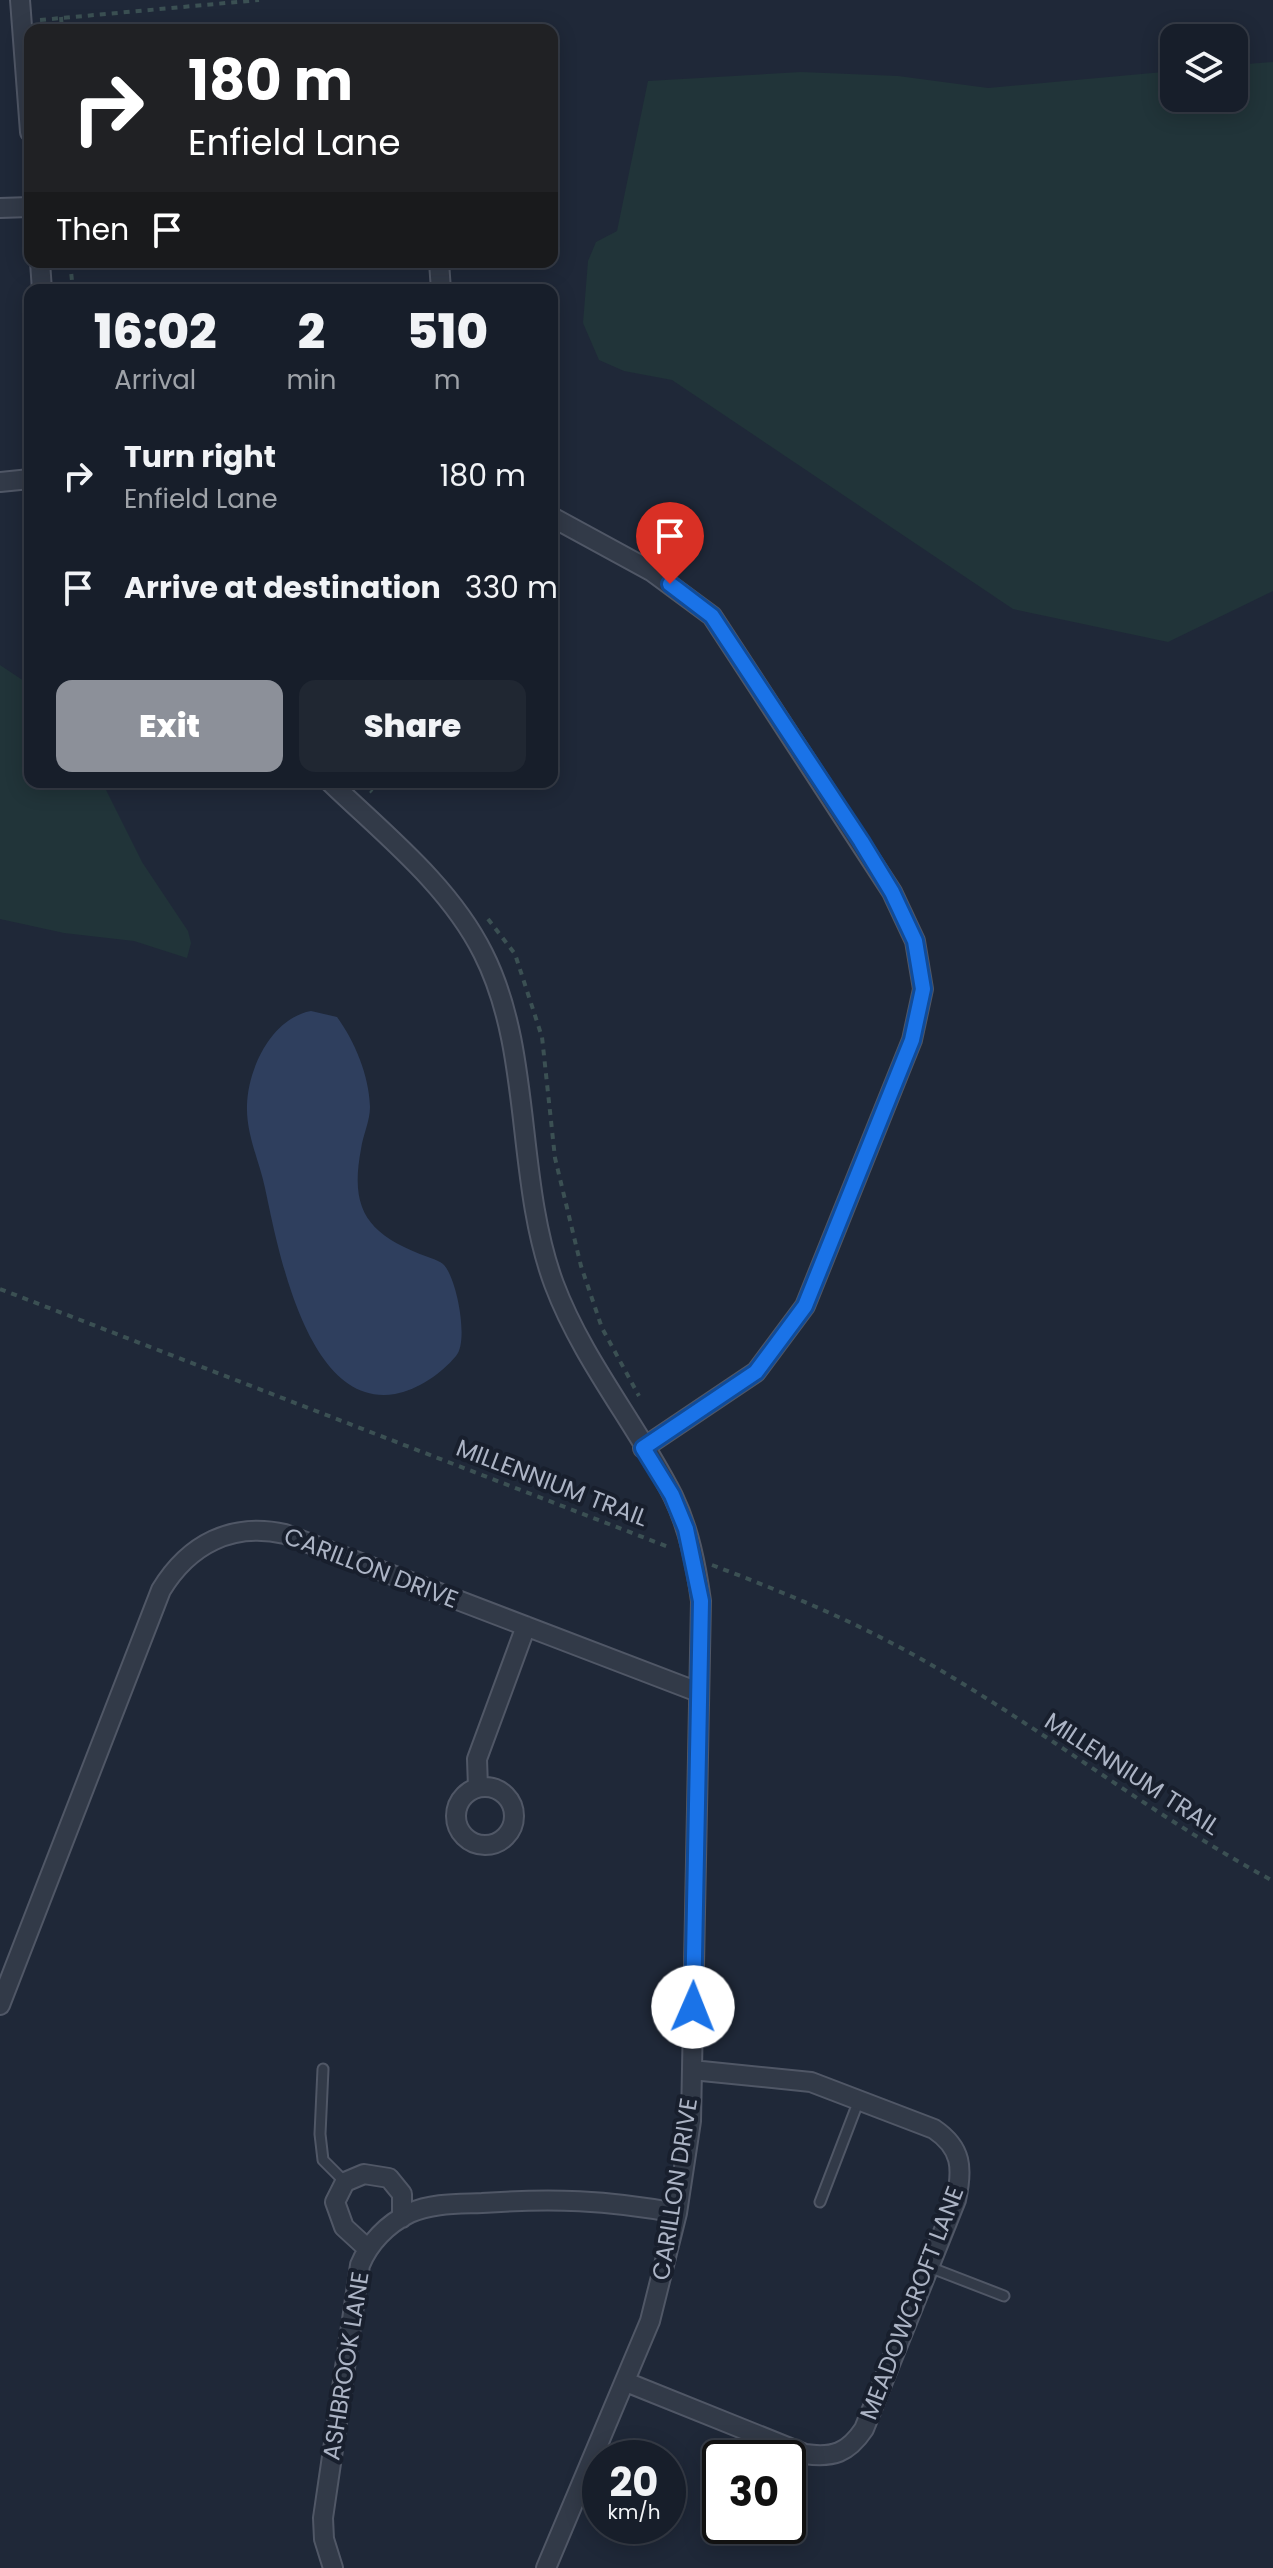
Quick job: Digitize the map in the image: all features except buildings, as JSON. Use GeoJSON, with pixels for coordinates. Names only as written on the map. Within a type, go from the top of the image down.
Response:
{"type":"FeatureCollection","features":[{"type":"Feature","properties":{"kind":"street"},"geometry":{"type":"LineString","coordinates":[[20,0],[24,50]]}},
{"type":"Feature","properties":{"kind":"street"},"geometry":{"type":"LineString","coordinates":[[0,208],[24,207]]}},
{"type":"Feature","properties":{"kind":"street"},"geometry":{"type":"LineString","coordinates":[[0,482],[24,480]]}},
{"type":"Feature","properties":{"kind":"street"},"geometry":{"type":"LineString","coordinates":[[558,520],[651,571],[712,616],[892,892],[915,941],[923,989],[912,1040],[805,1306],[756,1372],[643,1448]]}},
{"type":"Feature","properties":{"kind":"street","name":"CARILLON DRIVE"},"geometry":{"type":"LineString","coordinates":[[336,788],[459,911],[483,952],[499,989],[509,1031],[532,1198],[553,1282],[575,1336],[672,1495],[694,1558],[701,1601],[691,2121],[677,2213],[650,2321],[546,2568]]}},
{"type":"Feature","properties":{"kind":"street","name":"CARILLON DRIVE"},"geometry":{"type":"LineString","coordinates":[[0,2005],[161,1590],[175,1566],[194,1550],[239,1530],[263,1529],[285,1534],[698,1692]]}},
{"type":"Feature","properties":{"kind":"street"},"geometry":{"type":"LineString","coordinates":[[478,1787],[477,1759],[526,1626]]}},
{"type":"Feature","properties":{"kind":"street","name":"MEADOWCROFT LANE"},"geometry":{"type":"LineString","coordinates":[[626,2382],[805,2454],[824,2456],[840,2453],[854,2444],[864,2429],[956,2200],[961,2179],[960,2156],[950,2140],[934,2129],[811,2082],[692,2070]]}},
{"type":"Feature","properties":{"kind":"street"},"geometry":{"type":"LineString","coordinates":[[368,2249],[344,2227],[335,2202],[345,2182],[364,2174],[389,2178],[402,2194],[402,2218]]}},
{"type":"Feature","properties":{"kind":"street","name":"ASHBROOK LANE"},"geometry":{"type":"LineString","coordinates":[[333,2568],[324,2539],[323,2518],[360,2265],[368,2249],[402,2218],[433,2206],[554,2198],[604,2200],[677,2213]]}},
{"type":"Feature","properties":{"kind":"lane"},"geometry":{"type":"LineString","coordinates":[[323,2069],[320,2134],[323,2160],[345,2182]]}},
{"type":"Feature","properties":{"kind":"lane"},"geometry":{"type":"LineString","coordinates":[[820,2202],[859,2100]]}},
{"type":"Feature","properties":{"kind":"lane"},"geometry":{"type":"LineString","coordinates":[[929,2267],[1004,2296]]}},
{"type":"Feature","properties":{"kind":"path"},"geometry":{"type":"LineString","coordinates":[[22,23],[259,0]]}},
{"type":"Feature","properties":{"kind":"path"},"geometry":{"type":"LineString","coordinates":[[61,17],[62,24]]}},
{"type":"Feature","properties":{"kind":"path","name":"MILLENNIUM TRAIL"},"geometry":{"type":"LineString","coordinates":[[0,1289],[809,1603],[930,1663],[1138,1802],[1273,1881]]}},
{"type":"Feature","properties":{"kind":"green space"},"geometry":{"type":"Polygon","coordinates":[[[1273,62],[1273,591],[1168,642],[1013,609],[672,380],[624,371],[599,360],[583,323],[588,261],[596,242],[617,231],[648,81],[801,72],[898,76],[988,88],[1160,72],[1160,112],[1248,112],[1248,64],[1273,62]]]}},
{"type":"Feature","properties":{"kind":"green space"},"geometry":{"type":"Polygon","coordinates":[[[0,665],[24,681],[24,788],[105,788],[142,862],[188,931],[191,943],[187,958],[134,941],[64,933],[0,919],[0,665]]]}},
{"type":"Feature","properties":{"kind":"water"},"geometry":{"type":"Polygon","coordinates":[[[311,1011],[337,1017],[350,1037],[364,1071],[370,1107],[358,1171],[361,1205],[378,1230],[391,1240],[444,1265],[457,1296],[461,1338],[456,1356],[428,1380],[395,1394],[365,1392],[339,1377],[319,1351],[302,1319],[289,1284],[251,1137],[247,1116],[248,1091],[257,1061],[285,1023],[311,1011]]]}},
{"type":"Feature","properties":{"kind":"route"},"geometry":{"type":"LineString","coordinates":[[670,584],[712,616],[861,841],[892,892],[915,941],[923,989],[912,1040],[805,1306],[756,1372],[643,1448],[672,1495],[686,1529],[697,1568],[701,1601],[693,2007]]}}]}
